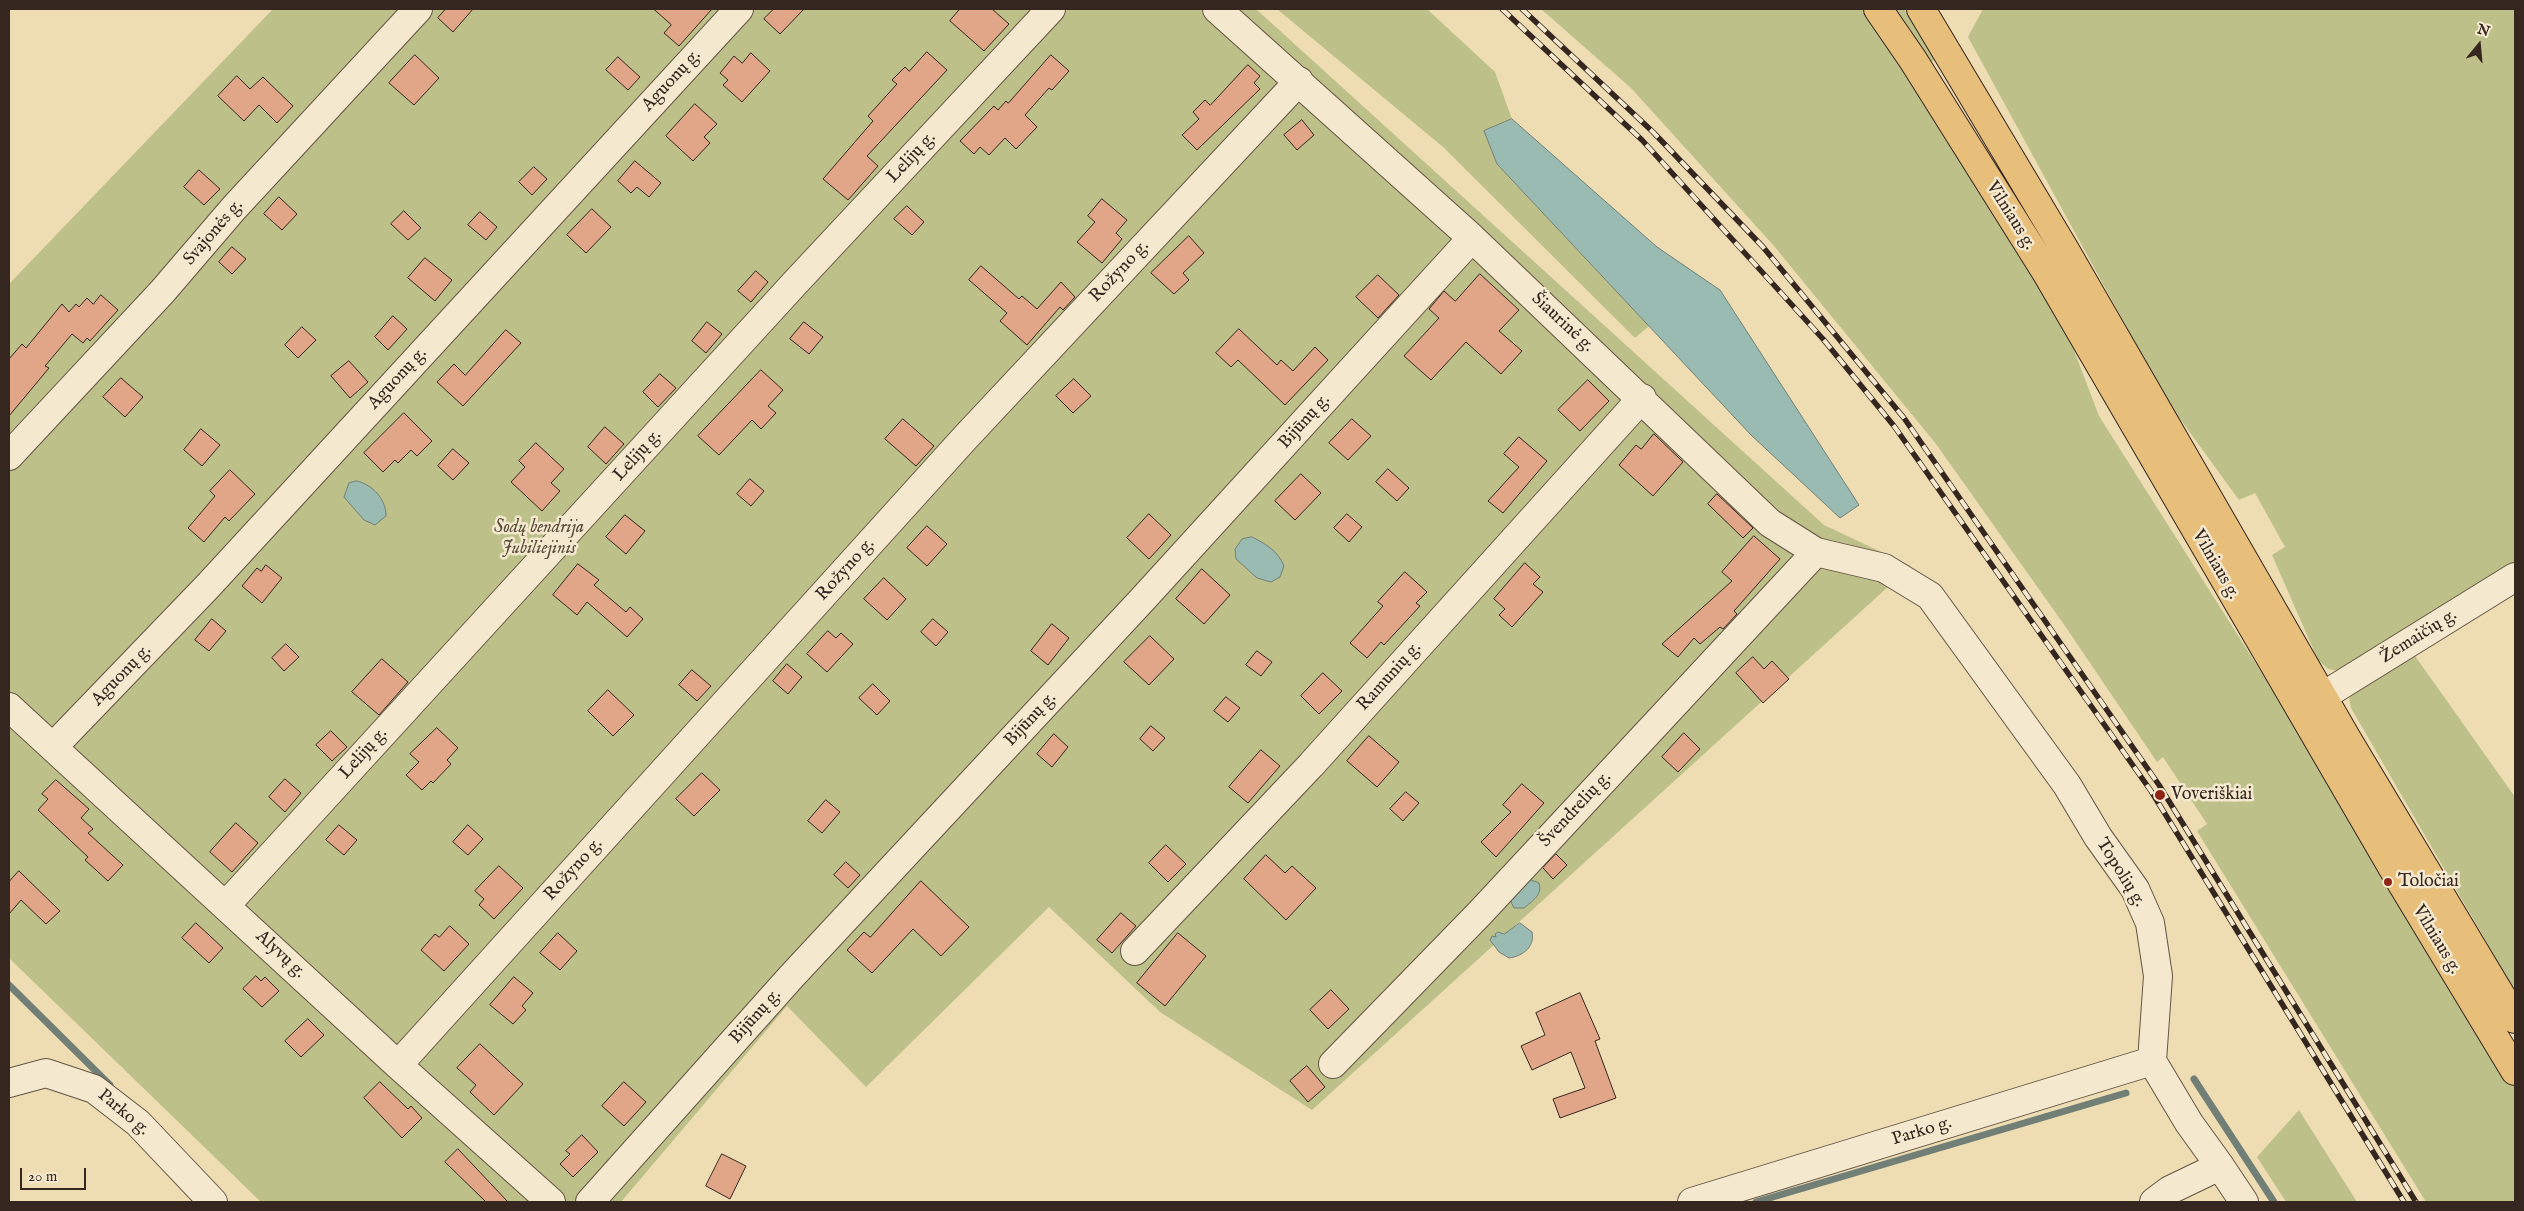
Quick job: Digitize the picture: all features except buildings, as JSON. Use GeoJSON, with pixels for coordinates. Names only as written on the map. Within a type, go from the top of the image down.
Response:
{"type":"FeatureCollection","features":[{"type":"Feature","properties":{"kind":"highway","name":"Vilniaus g."},"geometry":{"type":"LineString","coordinates":[[1878,9],[1913,60],[2046,272],[2272,663],[2515,1072]]}},
{"type":"Feature","properties":{"kind":"highway","name":"Vilniaus g."},"geometry":{"type":"LineString","coordinates":[[1922,9],[1944,43],[2322,696],[2515,1019]]}},
{"type":"Feature","properties":{"kind":"street","name":"Svajonės g."},"geometry":{"type":"LineString","coordinates":[[9,456],[162,292],[234,208],[418,9]]}},
{"type":"Feature","properties":{"kind":"street","name":"Aguonų g."},"geometry":{"type":"LineString","coordinates":[[53,747],[215,579],[739,9]]}},
{"type":"Feature","properties":{"kind":"street","name":"Lelijų g."},"geometry":{"type":"LineString","coordinates":[[226,905],[796,283],[1051,9]]}},
{"type":"Feature","properties":{"kind":"street","name":"Šiaurinė g."},"geometry":{"type":"LineString","coordinates":[[1217,9],[1472,238],[1642,398],[1770,523],[1816,552],[1884,568],[1930,596]]}},
{"type":"Feature","properties":{"kind":"street","name":"Rožyno g."},"geometry":{"type":"LineString","coordinates":[[398,1065],[964,439],[1299,81]]}},
{"type":"Feature","properties":{"kind":"street","name":"Bijūnų g."},"geometry":{"type":"LineString","coordinates":[[590,1202],[792,977],[1142,600],[1472,238]]}},
{"type":"Feature","properties":{"kind":"street","name":"Ramunių g."},"geometry":{"type":"LineString","coordinates":[[1135,951],[1311,765],[1642,398]]}},
{"type":"Feature","properties":{"kind":"street","name":"Švendrelių g."},"geometry":{"type":"LineString","coordinates":[[1333,1064],[1487,906],[1816,552]]}},
{"type":"Feature","properties":{"kind":"street","name":"Žemaičių g."},"geometry":{"type":"LineString","coordinates":[[2322,696],[2515,577]]}},
{"type":"Feature","properties":{"kind":"street","name":"Topolių g."},"geometry":{"type":"LineString","coordinates":[[1930,596],[2067,785],[2098,837],[2135,889],[2150,923],[2158,976],[2152,1061]]}},
{"type":"Feature","properties":{"kind":"street","name":"Alyvų g."},"geometry":{"type":"LineString","coordinates":[[9,707],[398,1065],[552,1202]]}},
{"type":"Feature","properties":{"kind":"street"},"geometry":{"type":"LineString","coordinates":[[2152,1061],[2189,1123],[2244,1202]]}},
{"type":"Feature","properties":{"kind":"street","name":"Parko g."},"geometry":{"type":"LineString","coordinates":[[1692,1202],[2152,1061]]}},
{"type":"Feature","properties":{"kind":"street","name":"Parko g."},"geometry":{"type":"LineString","coordinates":[[9,1083],[46,1073],[94,1089],[138,1123],[213,1202]]}},
{"type":"Feature","properties":{"kind":"street"},"geometry":{"type":"LineString","coordinates":[[2154,1202],[2170,1190],[2220,1166]]}},
{"type":"Feature","properties":{"kind":"green space","name":"Sodų bendrija Jubiliejinis"},"geometry":{"type":"Polygon","coordinates":[[[273,9],[1256,9],[1824,525],[1911,566],[1312,1110],[1160,1012],[1049,907],[866,1087],[787,1006],[621,1202],[261,1202],[9,958],[9,284],[273,9]]]}},
{"type":"Feature","properties":{"kind":"green space"},"geometry":{"type":"Polygon","coordinates":[[[1277,9],[1427,9],[1495,72],[1512,119],[1484,131],[1497,164],[1649,326],[1635,338],[1443,147],[1277,9]]]}},
{"type":"Feature","properties":{"kind":"green space"},"geometry":{"type":"Polygon","coordinates":[[[1541,9],[1867,9],[2003,226],[2069,337],[2099,416],[2301,735],[2515,1086],[2515,1202],[2426,1202],[2197,831],[2207,824],[2163,757],[2157,762],[2065,626],[1936,444],[1774,246],[1631,88],[1541,9]]]}},
{"type":"Feature","properties":{"kind":"green space"},"geometry":{"type":"Polygon","coordinates":[[[1892,9],[1904,9],[1936,56],[1931,64],[1892,9]]]}},
{"type":"Feature","properties":{"kind":"green space"},"geometry":{"type":"Polygon","coordinates":[[[1983,9],[2515,9],[2515,565],[2403,639],[2515,797],[2515,991],[2351,708],[2349,698],[2362,685],[2339,671],[2328,669],[2318,660],[2272,555],[2285,547],[2255,493],[2239,500],[2167,401],[1968,37],[1983,9]]]}},
{"type":"Feature","properties":{"kind":"green space"},"geometry":{"type":"Polygon","coordinates":[[[2299,1110],[2357,1202],[2286,1202],[2257,1157],[2299,1110]]]}},
{"type":"Feature","properties":{"kind":"water"},"geometry":{"type":"Polygon","coordinates":[[[1512,119],[1657,247],[1720,290],[1859,505],[1840,518],[1751,435],[1497,164],[1484,131],[1512,119]]]}},
{"type":"Feature","properties":{"kind":"water"},"geometry":{"type":"Polygon","coordinates":[[[357,481],[373,489],[384,504],[386,516],[375,525],[364,520],[344,497],[349,483],[357,481]]]}},
{"type":"Feature","properties":{"kind":"water"},"geometry":{"type":"Polygon","coordinates":[[[1252,537],[1271,548],[1284,566],[1280,577],[1271,582],[1257,578],[1236,559],[1235,549],[1242,539],[1252,537]]]}},
{"type":"Feature","properties":{"kind":"water"},"geometry":{"type":"Polygon","coordinates":[[[1529,879],[1539,883],[1538,894],[1524,908],[1514,908],[1511,902],[1512,895],[1529,879]]]}},
{"type":"Feature","properties":{"kind":"water"},"geometry":{"type":"Polygon","coordinates":[[[1520,923],[1532,932],[1532,942],[1523,953],[1509,958],[1499,952],[1490,940],[1492,936],[1496,937],[1495,934],[1498,932],[1504,934],[1520,923]]]}},
{"type":"Feature","properties":{"kind":"waterway"},"geometry":{"type":"LineString","coordinates":[[9,985],[110,1085]]}},
{"type":"Feature","properties":{"kind":"waterway"},"geometry":{"type":"LineString","coordinates":[[2194,1079],[2274,1202]]}},
{"type":"Feature","properties":{"kind":"waterway"},"geometry":{"type":"LineString","coordinates":[[1756,1202],[2126,1093]]}},
{"type":"Feature","properties":{"kind":"railway"},"geometry":{"type":"LineString","coordinates":[[1502,9],[1642,140],[1823,339],[1894,426],[2151,791],[2404,1202]]}},
{"type":"Feature","properties":{"kind":"railway"},"geometry":{"type":"LineString","coordinates":[[1522,9],[1653,132],[1763,247],[1904,418],[2159,785],[2416,1202]]}},
{"type":"Feature","properties":{"kind":"place","name":"Voveriškiai"},"geometry":{"type":"Point","coordinates":[2160,795]}},
{"type":"Feature","properties":{"kind":"place","name":"Toločiai"},"geometry":{"type":"Point","coordinates":[2388,882]}}]}
